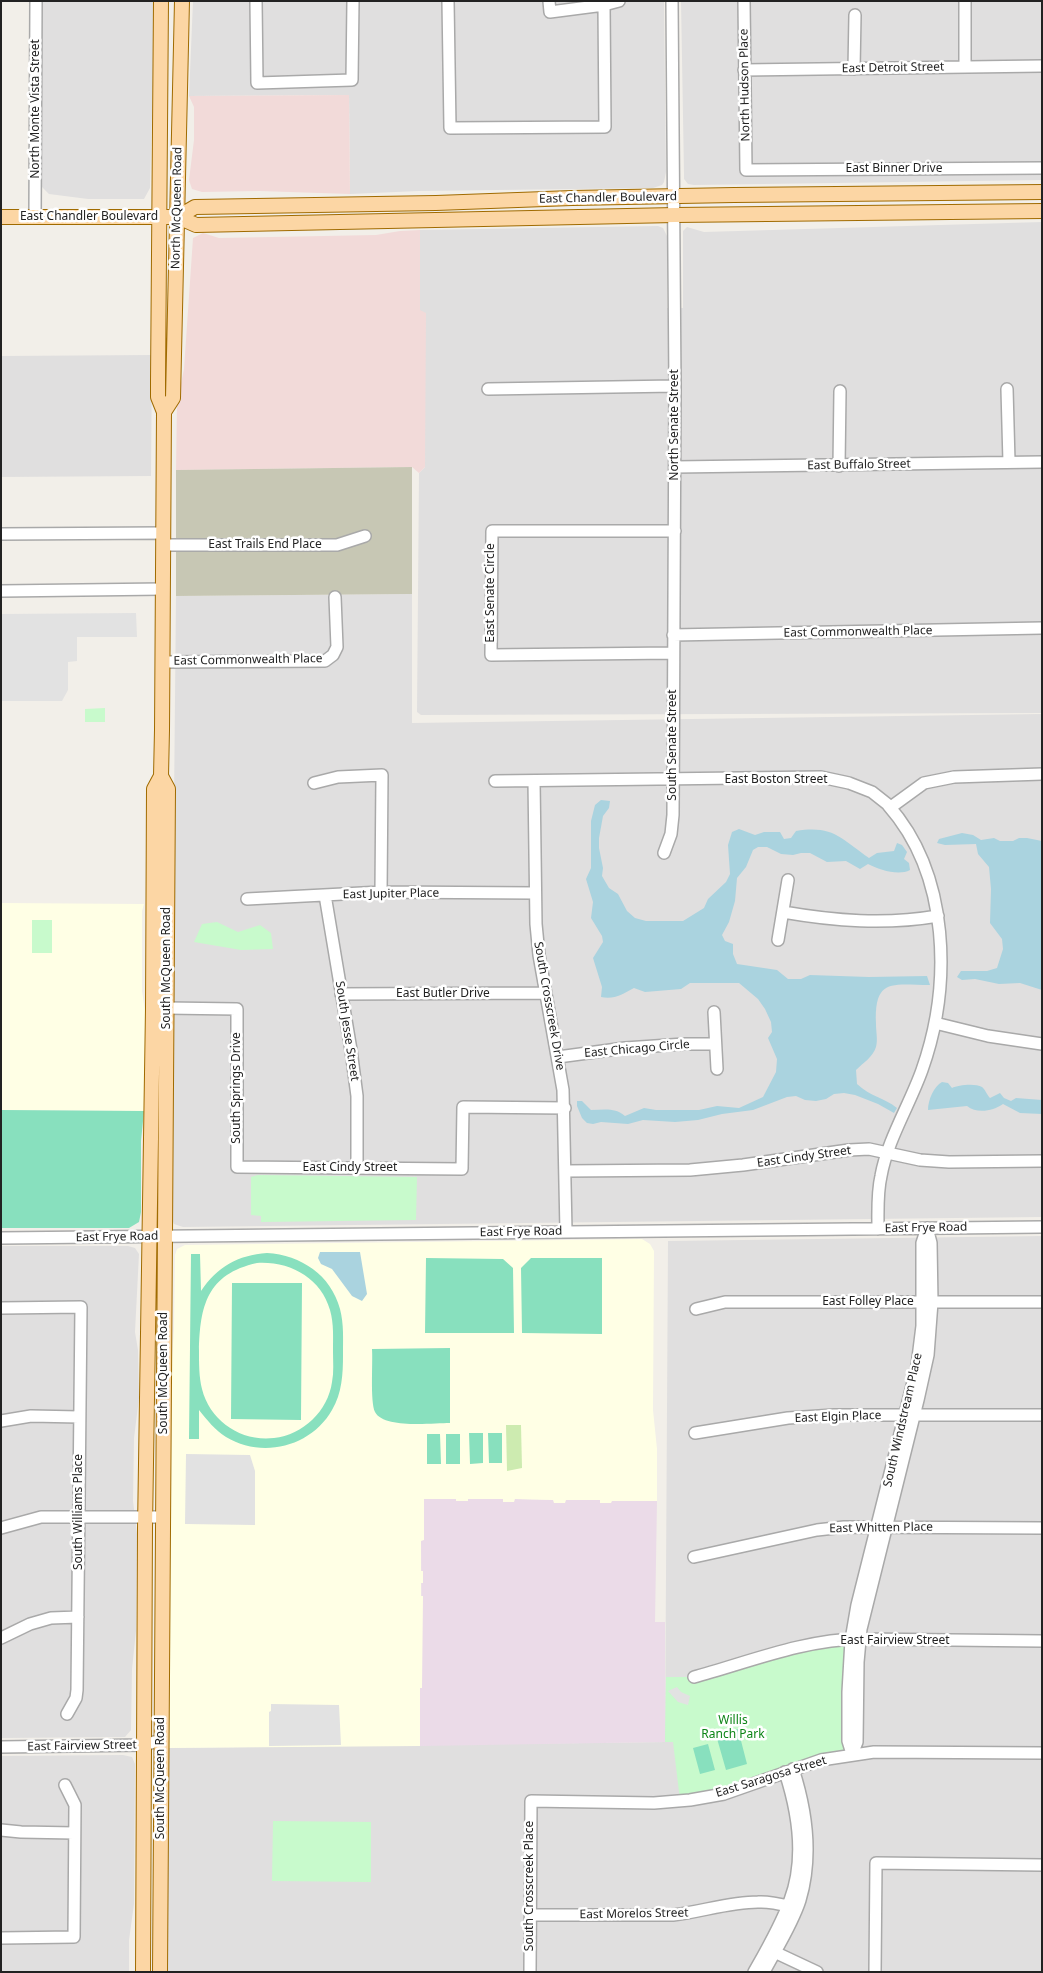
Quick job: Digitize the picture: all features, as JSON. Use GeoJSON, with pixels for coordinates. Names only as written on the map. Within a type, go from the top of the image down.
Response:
{"type":"FeatureCollection","features":[{"type":"Feature","properties":{"kind":"main road","name":"North McQueen Road"},"geometry":{"type":"LineString","coordinates":[[161,1],[158,397],[164,412],[163,539]]}},
{"type":"Feature","properties":{"kind":"main road","name":"North McQueen Road"},"geometry":{"type":"LineString","coordinates":[[164,412],[173,398],[182,1]]}},
{"type":"Feature","properties":{"kind":"main road","name":"East Chandler Boulevard"},"geometry":{"type":"LineString","coordinates":[[178,217],[195,207],[436,203],[675,196],[1042,192]]}},
{"type":"Feature","properties":{"kind":"main road"},"geometry":{"type":"LineString","coordinates":[[436,203],[437,221]]}},
{"type":"Feature","properties":{"kind":"main road","name":"East Chandler Boulevard"},"geometry":{"type":"LineString","coordinates":[[1,217],[178,217],[196,225],[675,215],[1042,211]]}},
{"type":"Feature","properties":{"kind":"main road","name":"South McQueen Road"},"geometry":{"type":"LineString","coordinates":[[143,1972],[145,1517],[150,1237],[168,789],[161,776],[163,539]]}},
{"type":"Feature","properties":{"kind":"main road","name":"South McQueen Road"},"geometry":{"type":"LineString","coordinates":[[160,1008],[164,1236],[160,1972]]}},
{"type":"Feature","properties":{"kind":"street","name":"North Monte Vista Street"},"geometry":{"type":"LineString","coordinates":[[36,1],[36,217]]}},
{"type":"Feature","properties":{"kind":"street"},"geometry":{"type":"LineString","coordinates":[[256,1],[257,83],[352,80],[353,1]]}},
{"type":"Feature","properties":{"kind":"street"},"geometry":{"type":"LineString","coordinates":[[448,1],[450,128],[605,127],[604,5]]}},
{"type":"Feature","properties":{"kind":"street"},"geometry":{"type":"LineString","coordinates":[[549,1],[550,12],[604,5],[619,1]]}},
{"type":"Feature","properties":{"kind":"street","name":"North Senate Street"},"geometry":{"type":"LineString","coordinates":[[672,1],[676,386],[674,635]]}},
{"type":"Feature","properties":{"kind":"street","name":"North Hudson Place"},"geometry":{"type":"LineString","coordinates":[[744,1],[746,170]]}},
{"type":"Feature","properties":{"kind":"street"},"geometry":{"type":"LineString","coordinates":[[965,1],[965,67]]}},
{"type":"Feature","properties":{"kind":"street"},"geometry":{"type":"LineString","coordinates":[[854,69],[855,15]]}},
{"type":"Feature","properties":{"kind":"street","name":"East Detroit Street"},"geometry":{"type":"LineString","coordinates":[[744,70],[1042,66]]}},
{"type":"Feature","properties":{"kind":"street","name":"East Binner Drive"},"geometry":{"type":"LineString","coordinates":[[746,170],[1042,168]]}},
{"type":"Feature","properties":{"kind":"street"},"geometry":{"type":"LineString","coordinates":[[488,389],[676,386]]}},
{"type":"Feature","properties":{"kind":"street"},"geometry":{"type":"LineString","coordinates":[[1007,389],[1009,462]]}},
{"type":"Feature","properties":{"kind":"street"},"geometry":{"type":"LineString","coordinates":[[839,466],[840,391]]}},
{"type":"Feature","properties":{"kind":"street","name":"East Buffalo Street"},"geometry":{"type":"LineString","coordinates":[[676,468],[1042,462]]}},
{"type":"Feature","properties":{"kind":"street","name":"East Senate Circle"},"geometry":{"type":"LineString","coordinates":[[674,531],[492,531],[491,655],[674,653]]}},
{"type":"Feature","properties":{"kind":"street"},"geometry":{"type":"LineString","coordinates":[[1,534],[163,539]]}},
{"type":"Feature","properties":{"kind":"street","name":"East Trails End Place"},"geometry":{"type":"LineString","coordinates":[[163,539],[337,545],[365,536]]}},
{"type":"Feature","properties":{"kind":"street"},"geometry":{"type":"LineString","coordinates":[[1,591],[163,589]]}},
{"type":"Feature","properties":{"kind":"street","name":"East Commonwealth Place"},"geometry":{"type":"LineString","coordinates":[[162,662],[325,661],[333,655],[337,647],[335,597]]}},
{"type":"Feature","properties":{"kind":"street","name":"East Commonwealth Place"},"geometry":{"type":"LineString","coordinates":[[674,635],[1042,628]]}},
{"type":"Feature","properties":{"kind":"street","name":"South Senate Street"},"geometry":{"type":"LineString","coordinates":[[664,853],[670,834],[674,635]]}},
{"type":"Feature","properties":{"kind":"street"},"geometry":{"type":"LineString","coordinates":[[888,805],[891,806],[924,783],[954,777],[1042,774]]}},
{"type":"Feature","properties":{"kind":"street"},"geometry":{"type":"LineString","coordinates":[[314,783],[338,777],[382,775],[380,892]]}},
{"type":"Feature","properties":{"kind":"street","name":"East Boston Street"},"geometry":{"type":"LineString","coordinates":[[495,781],[820,777],[849,783],[872,792],[888,805]]}},
{"type":"Feature","properties":{"kind":"street","name":"South Crosscreek Drive"},"geometry":{"type":"LineString","coordinates":[[534,781],[534,893],[539,955],[558,1057],[565,1108],[566,1231]]}},
{"type":"Feature","properties":{"kind":"street"},"geometry":{"type":"LineString","coordinates":[[878,1229],[878,1200],[881,1175],[932,1042],[940,999],[942,971],[938,916],[926,868],[915,842],[903,822],[888,805]]}},
{"type":"Feature","properties":{"kind":"street"},"geometry":{"type":"LineString","coordinates":[[778,940],[788,880]]}},
{"type":"Feature","properties":{"kind":"street","name":"East Jupiter Place"},"geometry":{"type":"LineString","coordinates":[[247,899],[380,892],[534,893]]}},
{"type":"Feature","properties":{"kind":"street","name":"South Jesse Street"},"geometry":{"type":"LineString","coordinates":[[325,895],[357,1096],[357,1168]]}},
{"type":"Feature","properties":{"kind":"street"},"geometry":{"type":"LineString","coordinates":[[783,912],[840,921],[875,923],[911,921],[938,916]]}},
{"type":"Feature","properties":{"kind":"street","name":"East Butler Drive"},"geometry":{"type":"LineString","coordinates":[[341,994],[546,993]]}},
{"type":"Feature","properties":{"kind":"street","name":"South Springs Drive"},"geometry":{"type":"LineString","coordinates":[[160,1008],[237,1009],[237,1167]]}},
{"type":"Feature","properties":{"kind":"street"},"geometry":{"type":"LineString","coordinates":[[714,1012],[717,1069]]}},
{"type":"Feature","properties":{"kind":"street"},"geometry":{"type":"LineString","coordinates":[[935,1023],[988,1036],[1042,1044]]}},
{"type":"Feature","properties":{"kind":"street","name":"East Chicago Circle"},"geometry":{"type":"LineString","coordinates":[[558,1057],[684,1044],[715,1044]]}},
{"type":"Feature","properties":{"kind":"street","name":"East Cindy Street"},"geometry":{"type":"LineString","coordinates":[[237,1167],[462,1169],[463,1107],[565,1108]]}},
{"type":"Feature","properties":{"kind":"street","name":"East Cindy Street"},"geometry":{"type":"LineString","coordinates":[[566,1171],[690,1170],[869,1149],[920,1160],[949,1162],[1042,1161]]}},
{"type":"Feature","properties":{"kind":"street","name":"East Frye Road"},"geometry":{"type":"LineString","coordinates":[[1,1238],[1042,1227]]}},
{"type":"Feature","properties":{"kind":"street","name":"South Windstream Place"},"geometry":{"type":"LineString","coordinates":[[852,1754],[848,1741],[849,1668],[856,1639],[857,1605],[882,1527],[910,1415],[928,1355],[927,1302],[931,1243],[927,1228]]}},
{"type":"Feature","properties":{"kind":"street","name":"East Folley Place"},"geometry":{"type":"LineString","coordinates":[[696,1309],[725,1302],[1042,1302]]}},
{"type":"Feature","properties":{"kind":"street","name":"South Williams Place"},"geometry":{"type":"LineString","coordinates":[[1,1308],[81,1307],[77,1690],[76,1698],[68,1714]]}},
{"type":"Feature","properties":{"kind":"street","name":"East Elgin Place"},"geometry":{"type":"LineString","coordinates":[[695,1433],[788,1418],[834,1415],[1042,1415]]}},
{"type":"Feature","properties":{"kind":"street"},"geometry":{"type":"LineString","coordinates":[[1,1422],[31,1416],[79,1417]]}},
{"type":"Feature","properties":{"kind":"street"},"geometry":{"type":"LineString","coordinates":[[1,1528],[42,1517],[163,1517]]}},
{"type":"Feature","properties":{"kind":"street","name":"East Whitten Place"},"geometry":{"type":"LineString","coordinates":[[694,1557],[818,1530],[844,1527],[1042,1528]]}},
{"type":"Feature","properties":{"kind":"street"},"geometry":{"type":"LineString","coordinates":[[1,1638],[30,1624],[51,1618],[78,1617]]}},
{"type":"Feature","properties":{"kind":"street","name":"East Fairview Street"},"geometry":{"type":"LineString","coordinates":[[694,1677],[800,1647],[856,1639],[1042,1641]]}},
{"type":"Feature","properties":{"kind":"street","name":"East Fairview Street"},"geometry":{"type":"LineString","coordinates":[[1,1747],[144,1745],[161,1740]]}},
{"type":"Feature","properties":{"kind":"street","name":"East Saragosa Street"},"geometry":{"type":"LineString","coordinates":[[530,1801],[654,1803],[690,1800],[724,1794],[820,1760],[852,1754],[874,1752],[1042,1753]]}},
{"type":"Feature","properties":{"kind":"street"},"geometry":{"type":"LineString","coordinates":[[764,1972],[770,1951],[792,1907],[796,1879],[799,1839],[789,1770]]}},
{"type":"Feature","properties":{"kind":"street"},"geometry":{"type":"LineString","coordinates":[[1,1938],[74,1937],[75,1805],[65,1785]]}},
{"type":"Feature","properties":{"kind":"street","name":"South Crosscreek Place"},"geometry":{"type":"LineString","coordinates":[[530,1801],[530,1972]]}},
{"type":"Feature","properties":{"kind":"street"},"geometry":{"type":"LineString","coordinates":[[1,1830],[74,1833]]}},
{"type":"Feature","properties":{"kind":"street"},"geometry":{"type":"LineString","coordinates":[[875,1972],[876,1863],[1042,1864]]}},
{"type":"Feature","properties":{"kind":"street","name":"East Morelos Street"},"geometry":{"type":"LineString","coordinates":[[530,1915],[672,1915],[696,1913],[738,1904],[759,1902],[792,1907]]}},
{"type":"Feature","properties":{"kind":"street"},"geometry":{"type":"LineString","coordinates":[[754,1972],[770,1951]]}},
{"type":"Feature","properties":{"kind":"street"},"geometry":{"type":"LineString","coordinates":[[770,1951],[817,1972]]}},
{"type":"Feature","properties":{"kind":"shaded area"},"geometry":{"type":"Polygon","coordinates":[[[41,1],[155,1],[150,188],[144,199],[88,199],[49,194],[42,187],[41,1]]]}},
{"type":"Feature","properties":{"kind":"shaded area"},"geometry":{"type":"Polygon","coordinates":[[[193,1],[664,1],[666,172],[664,182],[662,185],[653,188],[419,191],[350,194],[349,95],[189,96],[193,1]]]}},
{"type":"Feature","properties":{"kind":"shaded area"},"geometry":{"type":"Polygon","coordinates":[[[681,1],[1042,1],[1042,180],[688,184],[684,179],[681,1]]]}},
{"type":"Feature","properties":{"kind":"shaded area"},"geometry":{"type":"Polygon","coordinates":[[[349,95],[350,194],[259,191],[202,192],[192,189],[189,180],[194,140],[194,107],[189,96],[349,95]]]}},
{"type":"Feature","properties":{"kind":"shaded area"},"geometry":{"type":"Polygon","coordinates":[[[1042,222],[1042,713],[421,715],[417,712],[419,473],[425,467],[420,310],[420,230],[658,226],[663,228],[667,236],[667,308],[683,308],[683,231],[687,227],[704,232],[1042,222]]]}},
{"type":"Feature","properties":{"kind":"shaded area"},"geometry":{"type":"Polygon","coordinates":[[[420,230],[420,310],[426,313],[425,467],[419,473],[412,467],[176,470],[177,403],[184,369],[193,238],[203,233],[219,238],[376,235],[420,230]]]}},
{"type":"Feature","properties":{"kind":"shaded area"},"geometry":{"type":"Polygon","coordinates":[[[152,355],[151,476],[1,477],[1,356],[152,355]]]}},
{"type":"Feature","properties":{"kind":"shaded area"},"geometry":{"type":"Polygon","coordinates":[[[412,467],[412,594],[176,596],[176,470],[412,467]]]}},
{"type":"Feature","properties":{"kind":"shaded area"},"geometry":{"type":"Polygon","coordinates":[[[412,594],[412,723],[1042,714],[1042,1217],[183,1227],[174,1224],[170,1216],[176,596],[412,594]]]}},
{"type":"Feature","properties":{"kind":"shaded area"},"geometry":{"type":"Polygon","coordinates":[[[136,613],[137,637],[77,637],[77,661],[68,662],[68,690],[62,701],[1,701],[1,614],[136,613]]]}},
{"type":"Feature","properties":{"kind":"shaded area"},"geometry":{"type":"Polygon","coordinates":[[[1,903],[144,904],[142,911],[142,991],[147,1025],[144,1111],[1,1110],[1,903]]]}},
{"type":"Feature","properties":{"kind":"shaded area"},"geometry":{"type":"Polygon","coordinates":[[[1042,1236],[1042,1972],[164,1972],[166,1748],[665,1742],[668,1241],[1042,1236]]]}},
{"type":"Feature","properties":{"kind":"shaded area"},"geometry":{"type":"Polygon","coordinates":[[[642,1239],[650,1244],[654,1251],[653,1410],[657,1449],[657,1501],[612,1501],[611,1503],[600,1503],[600,1500],[566,1500],[565,1503],[554,1503],[553,1500],[515,1499],[514,1502],[503,1502],[503,1499],[456,1501],[456,1499],[424,1499],[424,1540],[421,1541],[423,1583],[421,1583],[421,1596],[423,1596],[420,1746],[166,1748],[169,1404],[174,1329],[175,1255],[177,1249],[185,1245],[642,1239]]]}},
{"type":"Feature","properties":{"kind":"shaded area"},"geometry":{"type":"Polygon","coordinates":[[[1,1246],[128,1246],[135,1248],[139,1254],[135,1332],[138,1350],[139,1398],[134,1438],[133,1501],[137,1534],[136,1631],[132,1669],[131,1730],[125,1737],[1,1738],[1,1246]]]}},
{"type":"Feature","properties":{"kind":"shaded area"},"geometry":{"type":"Polygon","coordinates":[[[186,1454],[250,1455],[255,1471],[255,1525],[185,1524],[186,1454]]]}},
{"type":"Feature","properties":{"kind":"shaded area"},"geometry":{"type":"Polygon","coordinates":[[[424,1499],[467,1501],[468,1499],[503,1499],[503,1502],[514,1499],[565,1502],[565,1500],[600,1500],[600,1503],[611,1503],[611,1501],[657,1501],[655,1622],[665,1622],[665,1742],[420,1746],[420,1688],[422,1687],[421,1540],[424,1540],[424,1499]]]}},
{"type":"Feature","properties":{"kind":"shaded area"},"geometry":{"type":"Polygon","coordinates":[[[677,1687],[681,1692],[690,1696],[688,1705],[678,1702],[668,1691],[677,1687]]]}},
{"type":"Feature","properties":{"kind":"shaded area"},"geometry":{"type":"Polygon","coordinates":[[[271,1704],[339,1705],[341,1745],[269,1746],[269,1712],[271,1711],[271,1704]]]}},
{"type":"Feature","properties":{"kind":"shaded area"},"geometry":{"type":"Polygon","coordinates":[[[123,1755],[132,1757],[135,1764],[134,1904],[129,1940],[129,1972],[1,1972],[1,1756],[123,1755]]]}},
{"type":"Feature","properties":{"kind":"green space"},"geometry":{"type":"Polygon","coordinates":[[[105,708],[105,722],[85,722],[85,709],[105,708]]]}},
{"type":"Feature","properties":{"kind":"green space"},"geometry":{"type":"Polygon","coordinates":[[[32,920],[52,920],[52,953],[32,953],[32,920]]]}},
{"type":"Feature","properties":{"kind":"green space"},"geometry":{"type":"Polygon","coordinates":[[[217,922],[238,932],[260,925],[271,933],[273,949],[241,950],[194,942],[202,924],[217,922]]]}},
{"type":"Feature","properties":{"kind":"green space"},"geometry":{"type":"Polygon","coordinates":[[[1,1110],[144,1111],[141,1141],[141,1212],[139,1222],[129,1228],[1,1228],[1,1110]]]}},
{"type":"Feature","properties":{"kind":"green space"},"geometry":{"type":"Polygon","coordinates":[[[258,1175],[417,1177],[416,1220],[261,1222],[261,1216],[251,1215],[251,1177],[258,1175]]]}},
{"type":"Feature","properties":{"kind":"green space"},"geometry":{"type":"Polygon","coordinates":[[[191,1254],[200,1254],[201,1291],[221,1269],[247,1256],[256,1254],[280,1255],[303,1263],[313,1269],[330,1286],[340,1309],[343,1326],[343,1369],[338,1397],[323,1423],[299,1441],[285,1446],[270,1448],[240,1444],[218,1431],[199,1410],[199,1439],[189,1439],[191,1254]],[[257,1263],[240,1268],[227,1275],[217,1284],[210,1294],[201,1320],[199,1351],[202,1389],[212,1411],[220,1420],[239,1433],[250,1437],[262,1438],[285,1436],[304,1427],[312,1420],[320,1412],[330,1393],[333,1371],[332,1320],[326,1299],[312,1281],[302,1274],[281,1265],[257,1263]]]}},
{"type":"Feature","properties":{"kind":"green space"},"geometry":{"type":"Polygon","coordinates":[[[426,1258],[503,1259],[513,1268],[514,1333],[425,1333],[426,1258]]]}},
{"type":"Feature","properties":{"kind":"green space"},"geometry":{"type":"Polygon","coordinates":[[[531,1258],[602,1258],[602,1334],[522,1333],[521,1268],[531,1258]]]}},
{"type":"Feature","properties":{"kind":"green space"},"geometry":{"type":"Polygon","coordinates":[[[232,1283],[302,1283],[301,1420],[231,1419],[232,1283]]]}},
{"type":"Feature","properties":{"kind":"green space"},"geometry":{"type":"Polygon","coordinates":[[[450,1348],[450,1423],[398,1423],[388,1421],[375,1412],[372,1391],[372,1349],[450,1348]]]}},
{"type":"Feature","properties":{"kind":"green space"},"geometry":{"type":"Polygon","coordinates":[[[506,1425],[521,1425],[522,1468],[507,1471],[506,1425]]]}},
{"type":"Feature","properties":{"kind":"green space"},"geometry":{"type":"Polygon","coordinates":[[[469,1433],[483,1433],[483,1463],[470,1464],[469,1433]]]}},
{"type":"Feature","properties":{"kind":"green space"},"geometry":{"type":"Polygon","coordinates":[[[488,1433],[502,1433],[502,1463],[489,1463],[488,1433]]]}},
{"type":"Feature","properties":{"kind":"green space"},"geometry":{"type":"Polygon","coordinates":[[[427,1434],[440,1434],[441,1464],[427,1464],[427,1434]]]}},
{"type":"Feature","properties":{"kind":"green space"},"geometry":{"type":"Polygon","coordinates":[[[446,1434],[460,1434],[460,1464],[446,1464],[446,1434]]]}},
{"type":"Feature","properties":{"kind":"green space","name":"Willis Ranch Park"},"geometry":{"type":"Polygon","coordinates":[[[856,1639],[852,1754],[680,1800],[673,1742],[665,1742],[666,1677],[694,1677],[856,1639]]]}},
{"type":"Feature","properties":{"kind":"green space"},"geometry":{"type":"Polygon","coordinates":[[[738,1729],[747,1764],[726,1770],[716,1735],[738,1729]]]}},
{"type":"Feature","properties":{"kind":"green space"},"geometry":{"type":"Polygon","coordinates":[[[708,1744],[715,1770],[700,1774],[693,1748],[708,1744]]]}},
{"type":"Feature","properties":{"kind":"green space"},"geometry":{"type":"Polygon","coordinates":[[[273,1821],[371,1822],[371,1882],[272,1881],[273,1821]]]}},
{"type":"Feature","properties":{"kind":"water"},"geometry":{"type":"Polygon","coordinates":[[[601,800],[610,801],[609,808],[603,816],[599,838],[603,868],[602,876],[609,888],[618,894],[627,911],[635,918],[646,921],[683,921],[704,908],[708,899],[726,882],[730,874],[728,845],[732,832],[739,829],[755,835],[764,832],[780,832],[784,839],[791,838],[796,831],[819,830],[828,832],[844,840],[869,858],[877,853],[894,851],[897,843],[902,845],[907,852],[904,859],[909,863],[910,870],[905,872],[883,870],[868,864],[860,869],[846,861],[827,862],[810,853],[781,854],[767,847],[758,847],[753,850],[746,867],[737,878],[735,901],[729,922],[722,935],[725,941],[733,944],[733,954],[737,964],[777,970],[788,979],[801,979],[810,975],[927,976],[930,985],[896,985],[882,991],[878,998],[876,1009],[877,1039],[875,1051],[856,1070],[857,1084],[867,1092],[897,1108],[894,1113],[878,1104],[844,1093],[834,1094],[826,1099],[816,1101],[805,1100],[796,1096],[787,1097],[753,1110],[722,1114],[698,1120],[675,1122],[643,1120],[628,1124],[601,1122],[593,1124],[587,1123],[582,1118],[577,1101],[582,1101],[591,1110],[613,1110],[625,1116],[644,1108],[656,1110],[699,1110],[717,1106],[739,1108],[763,1097],[776,1072],[777,1059],[768,1038],[772,1032],[771,1022],[765,1009],[758,999],[739,983],[690,983],[681,989],[645,992],[634,988],[614,997],[601,997],[602,987],[593,958],[603,942],[602,936],[591,918],[593,902],[586,879],[591,868],[591,821],[595,805],[601,800]]]}},
{"type":"Feature","properties":{"kind":"water"},"geometry":{"type":"Polygon","coordinates":[[[962,833],[973,835],[981,840],[994,838],[1000,841],[1013,841],[1019,838],[1027,838],[1042,841],[1042,990],[1020,983],[999,984],[975,979],[962,980],[957,977],[961,971],[987,971],[997,968],[1003,949],[1002,939],[990,923],[991,889],[989,867],[978,854],[976,844],[945,845],[937,843],[939,839],[962,833]]]}},
{"type":"Feature","properties":{"kind":"water"},"geometry":{"type":"Polygon","coordinates":[[[942,1082],[948,1083],[952,1088],[967,1085],[979,1086],[983,1088],[990,1098],[1000,1093],[1004,1098],[1011,1101],[1016,1098],[1042,1100],[1042,1114],[1020,1113],[1003,1104],[985,1111],[975,1110],[967,1106],[928,1110],[932,1094],[942,1082]]]}},
{"type":"Feature","properties":{"kind":"water"},"geometry":{"type":"Polygon","coordinates":[[[320,1252],[360,1252],[367,1294],[362,1301],[352,1296],[332,1269],[321,1264],[318,1258],[320,1252]]]}}]}
